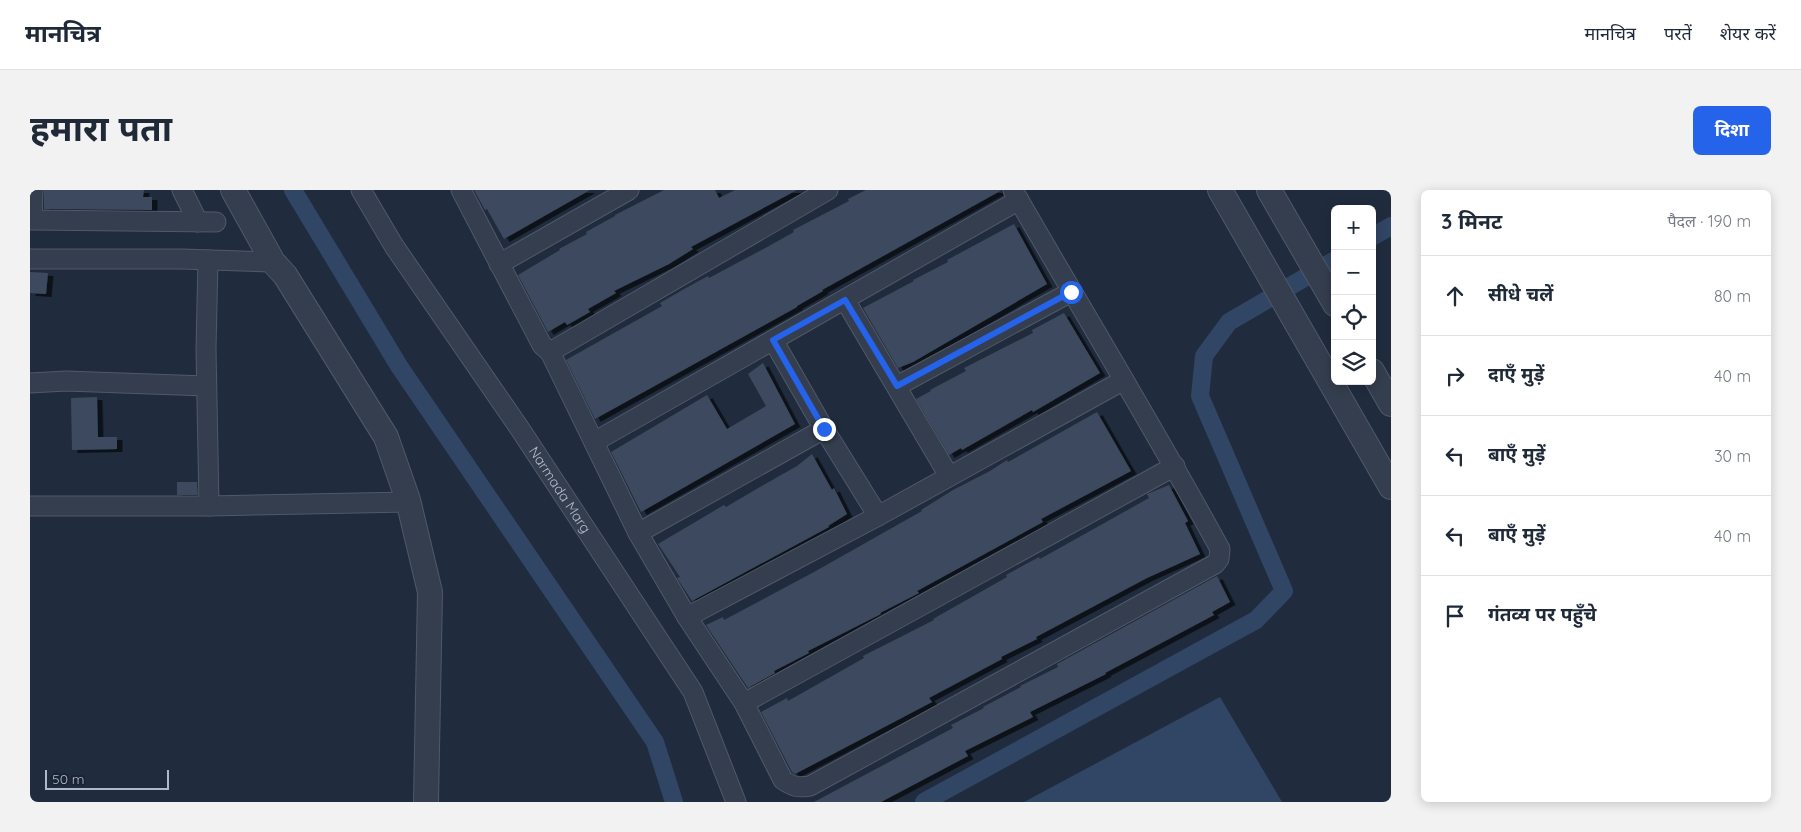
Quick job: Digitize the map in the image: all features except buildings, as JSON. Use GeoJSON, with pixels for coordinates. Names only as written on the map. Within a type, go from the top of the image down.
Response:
{"type":"FeatureCollection","features":[{"type":"Feature","properties":{"kind":"street"},"geometry":{"type":"LineString","coordinates":[[33,190],[32,220],[207,222],[182,190]]}},
{"type":"Feature","properties":{"kind":"street"},"geometry":{"type":"LineString","coordinates":[[233,190],[273,262],[284,275],[386,437],[409,502],[430,592],[426,802]]}},
{"type":"Feature","properties":{"kind":"street","name":"Narmada Marg"},"geometry":{"type":"LineString","coordinates":[[361,190],[394,246],[520,429],[693,692],[736,802]]}},
{"type":"Feature","properties":{"kind":"street"},"geometry":{"type":"LineString","coordinates":[[461,190],[542,345],[550,352],[638,533],[687,617],[744,703],[783,780],[793,787],[810,786],[1215,564],[1219,559],[1220,549],[1175,466],[1071,292],[1016,195],[845,300],[594,442]]}},
{"type":"Feature","properties":{"kind":"street"},"geometry":{"type":"LineString","coordinates":[[499,264],[629,190]]}},
{"type":"Feature","properties":{"kind":"street"},"geometry":{"type":"LineString","coordinates":[[550,352],[828,190]]}},
{"type":"Feature","properties":{"kind":"street"},"geometry":{"type":"LineString","coordinates":[[1220,190],[1391,487]]}},
{"type":"Feature","properties":{"kind":"street"},"geometry":{"type":"LineString","coordinates":[[1269,190],[1331,298]]}},
{"type":"Feature","properties":{"kind":"street"},"geometry":{"type":"LineString","coordinates":[[30,259],[273,262]]}},
{"type":"Feature","properties":{"kind":"street"},"geometry":{"type":"LineString","coordinates":[[208,260],[206,386],[209,506]]}},
{"type":"Feature","properties":{"kind":"street"},"geometry":{"type":"LineString","coordinates":[[897,386],[1071,292]]}},
{"type":"Feature","properties":{"kind":"street"},"geometry":{"type":"LineString","coordinates":[[845,300],[949,476]]}},
{"type":"Feature","properties":{"kind":"street"},"geometry":{"type":"LineString","coordinates":[[773,340],[824,429],[878,516]]}},
{"type":"Feature","properties":{"kind":"street"},"geometry":{"type":"LineString","coordinates":[[1376,378],[1391,404]]}},
{"type":"Feature","properties":{"kind":"street"},"geometry":{"type":"LineString","coordinates":[[687,617],[878,516],[1124,380]]}},
{"type":"Feature","properties":{"kind":"street"},"geometry":{"type":"LineString","coordinates":[[30,383],[66,381],[206,386]]}},
{"type":"Feature","properties":{"kind":"street"},"geometry":{"type":"LineString","coordinates":[[638,533],[824,429]]}},
{"type":"Feature","properties":{"kind":"street"},"geometry":{"type":"LineString","coordinates":[[744,703],[1175,466]]}},
{"type":"Feature","properties":{"kind":"street"},"geometry":{"type":"LineString","coordinates":[[30,506],[209,506],[409,502]]}},
{"type":"Feature","properties":{"kind":"water"},"geometry":{"type":"Polygon","coordinates":[[[1220,697],[1282,802],[1024,802],[1220,697]]]}},
{"type":"Feature","properties":{"kind":"waterway"},"geometry":{"type":"LineString","coordinates":[[293,190],[399,366],[655,742],[674,802]]}},
{"type":"Feature","properties":{"kind":"waterway"},"geometry":{"type":"LineString","coordinates":[[1376,235],[1391,226]]}},
{"type":"Feature","properties":{"kind":"waterway"},"geometry":{"type":"LineString","coordinates":[[924,802],[1256,620],[1284,591],[1200,396],[1204,356],[1229,322],[1331,262]]}},
{"type":"Feature","properties":{"kind":"route"},"geometry":{"type":"LineString","coordinates":[[824,429],[773,340],[845,300],[897,386],[1071,292]]}}]}
